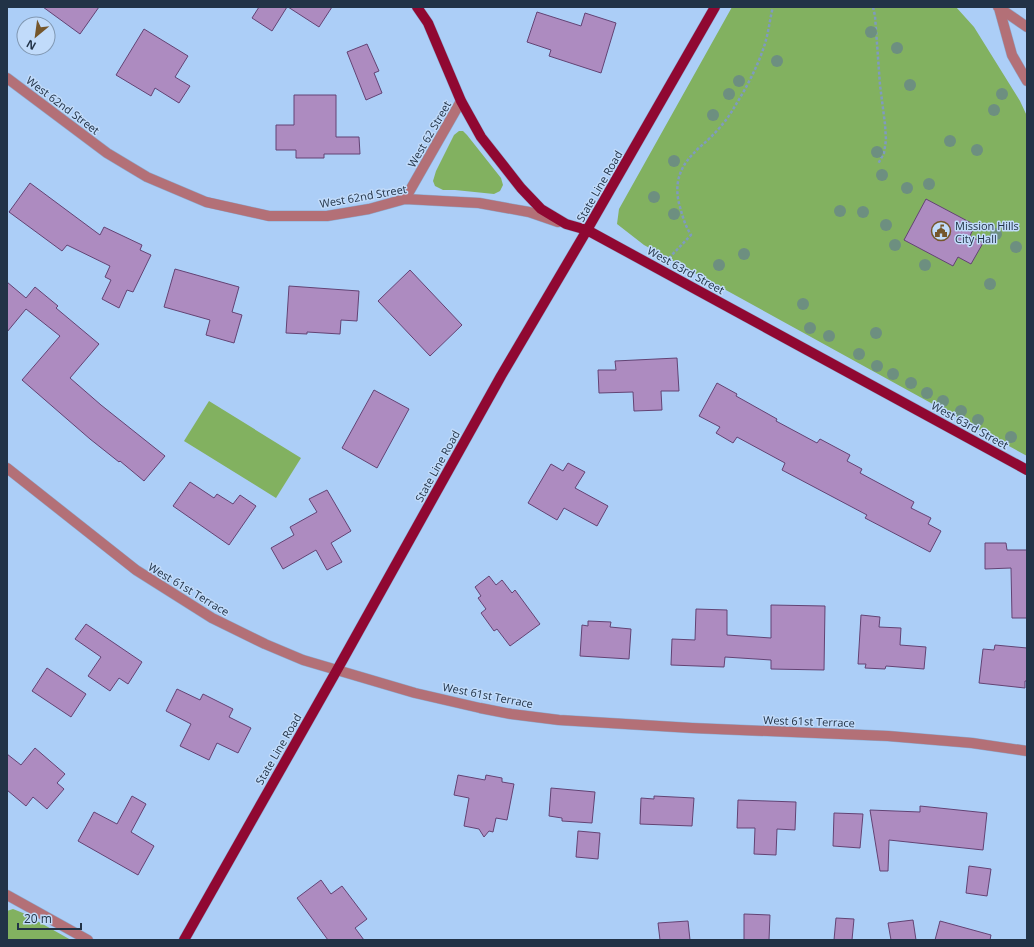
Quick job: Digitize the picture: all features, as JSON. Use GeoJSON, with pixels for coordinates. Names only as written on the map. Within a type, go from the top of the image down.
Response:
{"type":"FeatureCollection","features":[{"type":"Feature","properties":{"kind":"main road","name":"West 63rd Street"},"geometry":{"type":"LineString","coordinates":[[417,7],[428,24],[461,101],[481,137],[521,188],[541,208],[566,224],[587,230],[1027,470]]}},
{"type":"Feature","properties":{"kind":"main road","name":"State Line Road"},"geometry":{"type":"LineString","coordinates":[[184,940],[501,376],[715,7]]}},
{"type":"Feature","properties":{"kind":"street"},"geometry":{"type":"LineString","coordinates":[[998,8],[1026,23]]}},
{"type":"Feature","properties":{"kind":"street"},"geometry":{"type":"LineString","coordinates":[[998,8],[1012,55],[1027,81]]}},
{"type":"Feature","properties":{"kind":"street","name":"West 62nd Street"},"geometry":{"type":"LineString","coordinates":[[7,78],[107,153],[147,177],[206,202],[269,216],[327,216],[369,209],[406,199],[479,204],[529,212],[566,224]]}},
{"type":"Feature","properties":{"kind":"street","name":"West 62 Street"},"geometry":{"type":"LineString","coordinates":[[406,199],[461,101]]}},
{"type":"Feature","properties":{"kind":"street","name":"West 61st Terrace"},"geometry":{"type":"LineString","coordinates":[[7,468],[136,570],[212,618],[265,644],[303,660],[415,693],[511,714],[559,720],[692,728],[888,736],[972,743],[1027,751]]}},
{"type":"Feature","properties":{"kind":"street"},"geometry":{"type":"LineString","coordinates":[[7,895],[88,940]]}},
{"type":"Feature","properties":{"kind":"path"},"geometry":{"type":"LineString","coordinates":[[669,259],[691,235],[685,225],[678,200],[677,182],[679,175],[689,158],[712,136],[735,106],[754,71],[766,40],[773,7]]}},
{"type":"Feature","properties":{"kind":"path"},"geometry":{"type":"LineString","coordinates":[[873,7],[886,140],[884,152],[878,164]]}},
{"type":"Feature","properties":{"kind":"green space"},"geometry":{"type":"Polygon","coordinates":[[[732,7],[956,7],[974,27],[1020,101],[1027,116],[1027,456],[644,245],[617,224],[619,209],[732,7]]]}},
{"type":"Feature","properties":{"kind":"green space"},"geometry":{"type":"Polygon","coordinates":[[[459,131],[463,131],[467,135],[501,178],[503,185],[500,191],[494,194],[443,190],[435,186],[433,181],[436,171],[454,135],[459,131]]]}},
{"type":"Feature","properties":{"kind":"green space"},"geometry":{"type":"Polygon","coordinates":[[[209,401],[301,458],[276,498],[184,441],[209,401]]]}},
{"type":"Feature","properties":{"kind":"green space"},"geometry":{"type":"Polygon","coordinates":[[[13,909],[71,940],[7,940],[7,911],[13,909]]]}},
{"type":"Feature","properties":{"kind":"building"},"geometry":{"type":"Polygon","coordinates":[[[43,7],[99,7],[80,34],[43,7]]]}},
{"type":"Feature","properties":{"kind":"building"},"geometry":{"type":"Polygon","coordinates":[[[259,7],[287,7],[272,31],[252,18],[259,7]]]}},
{"type":"Feature","properties":{"kind":"building"},"geometry":{"type":"Polygon","coordinates":[[[288,7],[332,7],[319,27],[288,7]]]}},
{"type":"Feature","properties":{"kind":"building"},"geometry":{"type":"Polygon","coordinates":[[[537,12],[581,26],[585,13],[616,23],[601,73],[549,56],[551,50],[527,42],[537,12]]]}},
{"type":"Feature","properties":{"kind":"building"},"geometry":{"type":"Polygon","coordinates":[[[144,29],[188,56],[175,77],[190,86],[179,103],[155,88],[151,96],[116,75],[144,29]]]}},
{"type":"Feature","properties":{"kind":"building"},"geometry":{"type":"Polygon","coordinates":[[[367,44],[379,71],[374,73],[382,93],[366,100],[347,52],[367,44]]]}},
{"type":"Feature","properties":{"kind":"building"},"geometry":{"type":"Polygon","coordinates":[[[294,95],[336,95],[336,137],[359,137],[360,154],[324,154],[324,158],[296,158],[296,150],[276,150],[276,125],[294,125],[294,95]]]}},
{"type":"Feature","properties":{"kind":"building"},"geometry":{"type":"Polygon","coordinates":[[[30,183],[100,235],[104,227],[142,245],[140,250],[151,255],[133,292],[127,290],[119,308],[102,299],[111,280],[105,277],[110,266],[67,245],[62,251],[9,212],[30,183]]]}},
{"type":"Feature","properties":{"kind":"building","name":"Mission Hills City Hall"},"geometry":{"type":"Polygon","coordinates":[[[926,199],[975,225],[970,236],[983,243],[971,264],[958,257],[953,266],[904,240],[926,199]]]}},
{"type":"Feature","properties":{"kind":"building"},"geometry":{"type":"Polygon","coordinates":[[[175,269],[239,287],[232,312],[242,315],[234,343],[206,335],[210,320],[164,307],[175,269]]]}},
{"type":"Feature","properties":{"kind":"building"},"geometry":{"type":"Polygon","coordinates":[[[410,270],[462,325],[430,356],[378,301],[410,270]]]}},
{"type":"Feature","properties":{"kind":"building"},"geometry":{"type":"Polygon","coordinates":[[[7,282],[26,298],[35,287],[58,306],[56,308],[99,344],[70,378],[165,456],[144,481],[90,439],[22,380],[60,336],[26,309],[7,332],[7,282]]]}},
{"type":"Feature","properties":{"kind":"building"},"geometry":{"type":"Polygon","coordinates":[[[289,286],[359,291],[357,321],[341,320],[340,334],[307,332],[307,334],[286,333],[289,286]]]}},
{"type":"Feature","properties":{"kind":"building"},"geometry":{"type":"Polygon","coordinates":[[[677,358],[679,391],[661,391],[662,410],[634,411],[633,392],[599,393],[598,370],[616,370],[615,361],[677,358]]]}},
{"type":"Feature","properties":{"kind":"building"},"geometry":{"type":"Polygon","coordinates":[[[717,383],[737,394],[736,396],[777,419],[776,421],[817,443],[820,439],[850,455],[847,461],[862,469],[860,473],[914,502],[911,508],[931,518],[928,524],[941,531],[930,552],[865,518],[867,515],[782,470],[785,463],[737,437],[733,443],[716,433],[720,427],[699,416],[717,383]]]}},
{"type":"Feature","properties":{"kind":"building"},"geometry":{"type":"Polygon","coordinates":[[[374,390],[409,409],[377,468],[342,448],[374,390]]]}},
{"type":"Feature","properties":{"kind":"building"},"geometry":{"type":"Polygon","coordinates":[[[568,463],[585,472],[575,488],[608,506],[597,526],[564,508],[557,520],[528,503],[551,464],[563,471],[568,463]]]}},
{"type":"Feature","properties":{"kind":"building"},"geometry":{"type":"Polygon","coordinates":[[[190,482],[214,498],[217,494],[233,504],[240,495],[256,506],[229,545],[173,506],[190,482]]]}},
{"type":"Feature","properties":{"kind":"building"},"geometry":{"type":"Polygon","coordinates":[[[327,490],[351,531],[331,543],[342,562],[327,570],[316,550],[283,569],[271,548],[294,535],[290,527],[317,512],[309,499],[327,490]]]}},
{"type":"Feature","properties":{"kind":"building"},"geometry":{"type":"Polygon","coordinates":[[[985,543],[1006,543],[1007,550],[1027,550],[1027,618],[1012,618],[1011,568],[985,569],[985,543]]]}},
{"type":"Feature","properties":{"kind":"building"},"geometry":{"type":"Polygon","coordinates":[[[489,576],[496,585],[502,580],[512,593],[515,590],[540,624],[510,646],[497,629],[494,631],[481,613],[486,609],[478,598],[481,596],[475,587],[489,576]]]}},
{"type":"Feature","properties":{"kind":"building"},"geometry":{"type":"Polygon","coordinates":[[[771,605],[825,606],[824,670],[771,669],[771,660],[725,657],[724,667],[671,665],[672,639],[695,640],[696,609],[727,610],[727,635],[771,638],[771,605]]]}},
{"type":"Feature","properties":{"kind":"building"},"geometry":{"type":"Polygon","coordinates":[[[861,615],[880,617],[879,627],[901,628],[900,645],[926,647],[924,669],[886,666],[885,669],[865,668],[866,664],[858,664],[861,615]]]}},
{"type":"Feature","properties":{"kind":"building"},"geometry":{"type":"Polygon","coordinates":[[[588,621],[611,622],[610,627],[631,629],[629,659],[580,656],[582,625],[588,626],[588,621]]]}},
{"type":"Feature","properties":{"kind":"building"},"geometry":{"type":"Polygon","coordinates":[[[86,624],[142,662],[128,684],[119,678],[110,691],[88,676],[101,657],[75,639],[86,624]]]}},
{"type":"Feature","properties":{"kind":"building"},"geometry":{"type":"Polygon","coordinates":[[[995,645],[1027,648],[1027,681],[1025,681],[1025,688],[979,683],[983,649],[994,650],[995,645]]]}},
{"type":"Feature","properties":{"kind":"building"},"geometry":{"type":"Polygon","coordinates":[[[47,668],[86,694],[71,717],[32,691],[47,668]]]}},
{"type":"Feature","properties":{"kind":"building"},"geometry":{"type":"Polygon","coordinates":[[[177,689],[200,700],[203,694],[233,709],[229,717],[251,728],[238,753],[217,743],[209,760],[180,746],[191,724],[166,711],[177,689]]]}},
{"type":"Feature","properties":{"kind":"building"},"geometry":{"type":"Polygon","coordinates":[[[35,748],[65,774],[57,783],[64,789],[47,809],[33,797],[26,806],[7,790],[7,754],[21,765],[35,748]]]}},
{"type":"Feature","properties":{"kind":"building"},"geometry":{"type":"Polygon","coordinates":[[[458,775],[485,780],[486,775],[502,778],[502,782],[514,784],[507,820],[496,818],[493,832],[489,831],[484,837],[479,829],[464,826],[469,798],[454,795],[458,775]]]}},
{"type":"Feature","properties":{"kind":"building"},"geometry":{"type":"Polygon","coordinates":[[[551,788],[595,792],[592,823],[562,821],[562,818],[549,816],[551,788]]]}},
{"type":"Feature","properties":{"kind":"building"},"geometry":{"type":"Polygon","coordinates":[[[132,796],[146,804],[131,832],[154,846],[138,875],[78,841],[94,812],[117,824],[132,796]]]}},
{"type":"Feature","properties":{"kind":"building"},"geometry":{"type":"Polygon","coordinates":[[[654,796],[694,798],[692,826],[640,824],[641,798],[654,799],[654,796]]]}},
{"type":"Feature","properties":{"kind":"building"},"geometry":{"type":"Polygon","coordinates":[[[738,800],[796,802],[795,830],[777,829],[776,855],[754,854],[755,828],[737,828],[738,800]]]}},
{"type":"Feature","properties":{"kind":"building"},"geometry":{"type":"Polygon","coordinates":[[[920,806],[987,813],[983,850],[889,840],[888,871],[880,871],[870,810],[920,812],[920,806]]]}},
{"type":"Feature","properties":{"kind":"building"},"geometry":{"type":"Polygon","coordinates":[[[834,813],[863,814],[860,848],[833,846],[834,813]]]}},
{"type":"Feature","properties":{"kind":"building"},"geometry":{"type":"Polygon","coordinates":[[[578,831],[600,833],[598,859],[576,857],[578,831]]]}},
{"type":"Feature","properties":{"kind":"building"},"geometry":{"type":"Polygon","coordinates":[[[969,866],[991,869],[987,896],[966,893],[969,866]]]}},
{"type":"Feature","properties":{"kind":"building"},"geometry":{"type":"Polygon","coordinates":[[[321,880],[331,894],[342,886],[367,919],[355,928],[364,940],[328,940],[297,898],[321,880]]]}},
{"type":"Feature","properties":{"kind":"building"},"geometry":{"type":"Polygon","coordinates":[[[744,914],[770,915],[769,940],[744,940],[744,914]]]}},
{"type":"Feature","properties":{"kind":"building"},"geometry":{"type":"Polygon","coordinates":[[[836,918],[854,919],[852,940],[834,940],[836,918]]]}},
{"type":"Feature","properties":{"kind":"building"},"geometry":{"type":"Polygon","coordinates":[[[913,920],[916,940],[891,940],[888,923],[913,920]]]}},
{"type":"Feature","properties":{"kind":"building"},"geometry":{"type":"Polygon","coordinates":[[[688,921],[690,940],[660,940],[658,923],[688,921]]]}},
{"type":"Feature","properties":{"kind":"building"},"geometry":{"type":"Polygon","coordinates":[[[940,921],[991,935],[990,940],[935,940],[940,921]]]}},
{"type":"Feature","properties":{"kind":"place","name":"Mission Hills City Hall"},"geometry":{"type":"Point","coordinates":[941,231]}}]}
